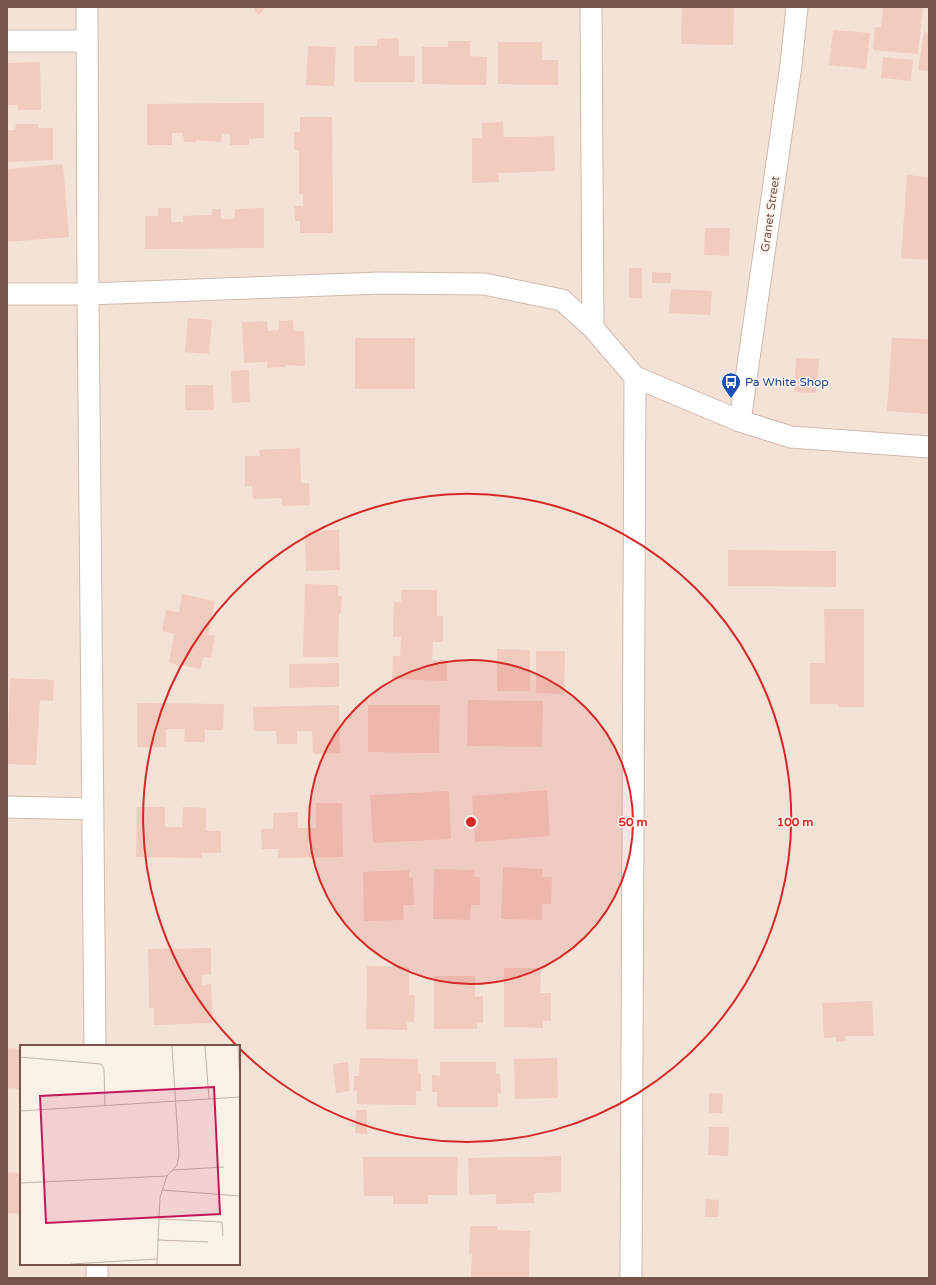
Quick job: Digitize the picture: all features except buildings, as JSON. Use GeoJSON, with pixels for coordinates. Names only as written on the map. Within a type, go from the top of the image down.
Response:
{"type":"FeatureCollection","features":[{"type":"Feature","properties":{"kind":"street"},"geometry":{"type":"LineString","coordinates":[[87,7],[88,294],[95,1045]]}},
{"type":"Feature","properties":{"kind":"street"},"geometry":{"type":"LineString","coordinates":[[591,7],[593,328]]}},
{"type":"Feature","properties":{"kind":"street","name":"Granet Street"},"geometry":{"type":"LineString","coordinates":[[740,421],[791,65],[797,7]]}},
{"type":"Feature","properties":{"kind":"street"},"geometry":{"type":"LineString","coordinates":[[7,41],[87,41]]}},
{"type":"Feature","properties":{"kind":"street"},"geometry":{"type":"LineString","coordinates":[[7,294],[88,294],[381,283],[484,284],[562,300],[593,328],[636,377],[740,421],[791,437],[929,447]]}},
{"type":"Feature","properties":{"kind":"street"},"geometry":{"type":"LineString","coordinates":[[631,1278],[636,377]]}},
{"type":"Feature","properties":{"kind":"street"},"geometry":{"type":"LineString","coordinates":[[7,807],[93,809]]}},
{"type":"Feature","properties":{"kind":"street"},"geometry":{"type":"LineString","coordinates":[[97,1265],[97,1278]]}},
{"type":"Feature","properties":{"kind":"shaded area"},"geometry":{"type":"Polygon","coordinates":[[[7,7],[929,7],[929,1278],[7,1278],[7,7]]]}},
{"type":"Feature","properties":{"kind":"place","name":"Pa White Shop"},"geometry":{"type":"Point","coordinates":[731,399]}}]}
